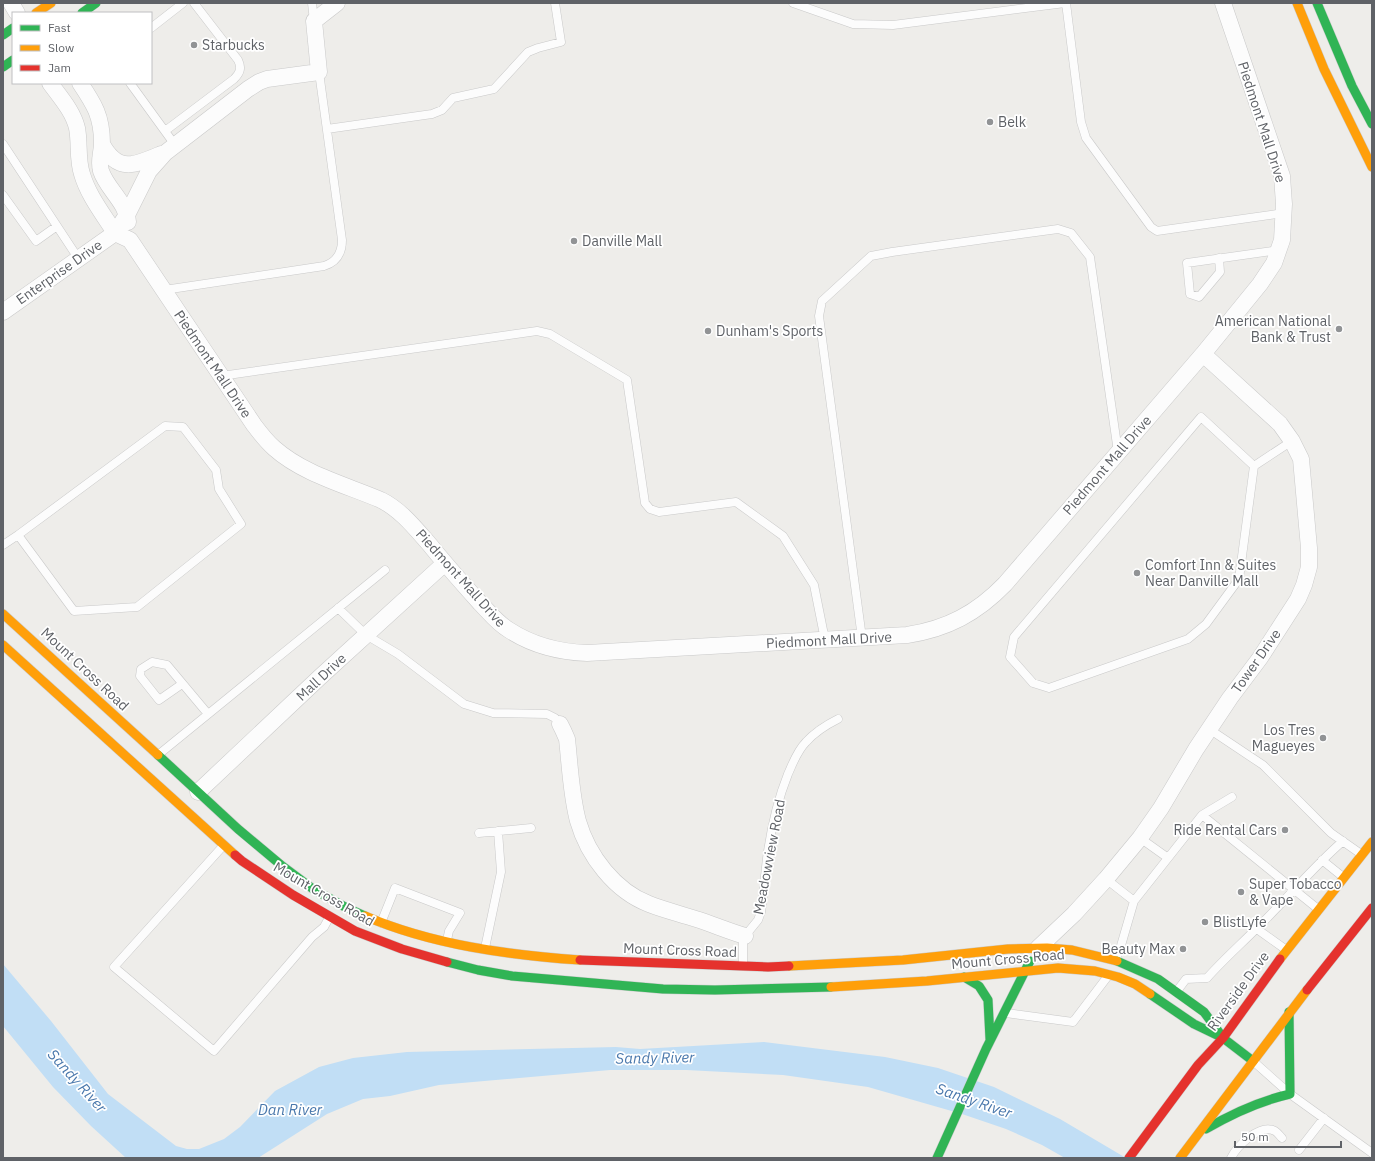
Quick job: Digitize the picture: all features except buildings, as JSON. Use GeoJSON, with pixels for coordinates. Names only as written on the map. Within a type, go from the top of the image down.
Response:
{"type":"FeatureCollection","features":[{"type":"Feature","properties":{"kind":"main road"},"geometry":{"type":"LineString","coordinates":[[38,12],[52,3]]}},
{"type":"Feature","properties":{"kind":"main road"},"geometry":{"type":"LineString","coordinates":[[83,12],[96,3]]}},
{"type":"Feature","properties":{"kind":"main road"},"geometry":{"type":"LineString","coordinates":[[1297,3],[1324,69],[1372,167]]}},
{"type":"Feature","properties":{"kind":"main road"},"geometry":{"type":"LineString","coordinates":[[1317,3],[1352,86],[1372,124]]}},
{"type":"Feature","properties":{"kind":"main road"},"geometry":{"type":"LineString","coordinates":[[3,35],[12,29]]}},
{"type":"Feature","properties":{"kind":"main road"},"geometry":{"type":"LineString","coordinates":[[3,67],[12,61]]}},
{"type":"Feature","properties":{"kind":"main road","name":"Mount Cross Road"},"geometry":{"type":"LineString","coordinates":[[3,614],[56,661],[149,763],[198,792],[231,837],[242,861],[293,895],[355,931],[375,939],[481,959],[526,956],[592,962],[768,967],[903,960],[1008,949],[1038,948],[1072,950],[1114,960],[1158,979],[1204,1012],[1222,1038]]}},
{"type":"Feature","properties":{"kind":"main road","name":"Mount Cross Road"},"geometry":{"type":"LineString","coordinates":[[3,645],[149,763],[231,837],[281,865],[313,889],[338,903],[381,923],[412,933],[443,951],[481,959],[512,976],[663,989],[715,990],[806,988],[927,981],[1058,968],[1077,968],[1118,977],[1135,984],[1194,1024],[1222,1038]]}},
{"type":"Feature","properties":{"kind":"main road","name":"Riverside Drive"},"geometry":{"type":"LineString","coordinates":[[1129,1158],[1198,1065],[1222,1038],[1286,950],[1372,842]]}},
{"type":"Feature","properties":{"kind":"main road"},"geometry":{"type":"LineString","coordinates":[[1180,1158],[1290,1012],[1372,908]]}},
{"type":"Feature","properties":{"kind":"main road"},"geometry":{"type":"LineString","coordinates":[[937,1158],[988,1045],[1038,948]]}},
{"type":"Feature","properties":{"kind":"main road"},"geometry":{"type":"LineString","coordinates":[[964,977],[979,986],[988,1000],[988,1045]]}},
{"type":"Feature","properties":{"kind":"main road"},"geometry":{"type":"LineString","coordinates":[[1199,1132],[1227,1116],[1269,1098],[1290,1094],[1290,1012]]}},
{"type":"Feature","properties":{"kind":"main road"},"geometry":{"type":"LineString","coordinates":[[1222,1038],[1253,1061]]}},
{"type":"Feature","properties":{"kind":"street"},"geometry":{"type":"LineString","coordinates":[[11,3],[16,12]]}},
{"type":"Feature","properties":{"kind":"street"},"geometry":{"type":"LineString","coordinates":[[115,233],[128,214],[149,171],[170,149],[259,82],[271,78],[319,72],[314,21],[337,3]]}},
{"type":"Feature","properties":{"kind":"street","name":"Piedmont Mall Drive"},"geometry":{"type":"LineString","coordinates":[[128,214],[130,240],[254,425],[269,444],[278,452],[300,466],[387,503],[408,520],[501,624],[525,639],[557,650],[587,653],[862,638],[924,633],[954,623],[976,610],[994,596],[1203,354],[1260,284],[1274,263],[1279,250],[1283,231],[1284,195],[1280,170],[1222,3]]}},
{"type":"Feature","properties":{"kind":"street"},"geometry":{"type":"LineString","coordinates":[[51,84],[74,119],[77,130],[82,176],[93,198],[115,233],[130,240]]}},
{"type":"Feature","properties":{"kind":"street"},"geometry":{"type":"LineString","coordinates":[[81,84],[98,115],[102,144],[100,161],[102,174],[128,214]]}},
{"type":"Feature","properties":{"kind":"street"},"geometry":{"type":"LineString","coordinates":[[102,144],[106,152],[114,160],[126,165],[143,162],[170,149]]}},
{"type":"Feature","properties":{"kind":"street","name":"Enterprise Drive"},"geometry":{"type":"LineString","coordinates":[[3,312],[115,233]]}},
{"type":"Feature","properties":{"kind":"street","name":"Tower Drive"},"geometry":{"type":"LineString","coordinates":[[1038,948],[1074,914],[1106,879],[1140,838],[1161,808],[1209,729],[1264,651],[1298,599],[1309,567],[1310,548],[1302,459],[1280,424],[1203,354]]}},
{"type":"Feature","properties":{"kind":"street","name":"Mall Drive"},"geometry":{"type":"LineString","coordinates":[[198,792],[320,677],[445,563]]}},
{"type":"Feature","properties":{"kind":"street"},"geometry":{"type":"LineString","coordinates":[[560,724],[567,739],[576,810],[580,826],[592,853],[610,876],[630,894],[648,904],[745,936]]}},
{"type":"Feature","properties":{"kind":"lane"},"geometry":{"type":"LineString","coordinates":[[152,27],[183,3]]}},
{"type":"Feature","properties":{"kind":"lane"},"geometry":{"type":"LineString","coordinates":[[164,130],[239,74],[240,68],[236,57],[194,3]]}},
{"type":"Feature","properties":{"kind":"lane"},"geometry":{"type":"LineString","coordinates":[[312,3],[314,21]]}},
{"type":"Feature","properties":{"kind":"lane"},"geometry":{"type":"LineString","coordinates":[[327,129],[432,114],[442,110],[453,98],[492,90],[528,52],[561,42],[555,3]]}},
{"type":"Feature","properties":{"kind":"lane"},"geometry":{"type":"LineString","coordinates":[[792,3],[853,24],[893,25],[1065,3],[1081,122],[1086,138],[1152,227],[1157,231],[1284,213]]}},
{"type":"Feature","properties":{"kind":"lane"},"geometry":{"type":"LineString","coordinates":[[164,290],[324,266],[331,264],[335,260],[340,252],[342,244],[319,72]]}},
{"type":"Feature","properties":{"kind":"lane"},"geometry":{"type":"LineString","coordinates":[[131,84],[164,130],[170,149]]}},
{"type":"Feature","properties":{"kind":"lane"},"geometry":{"type":"LineString","coordinates":[[3,144],[78,258]]}},
{"type":"Feature","properties":{"kind":"lane"},"geometry":{"type":"LineString","coordinates":[[3,195],[36,241],[57,226]]}},
{"type":"Feature","properties":{"kind":"lane"},"geometry":{"type":"LineString","coordinates":[[862,638],[818,316],[822,301],[871,256],[1058,229],[1071,233],[1090,257],[1118,452]]}},
{"type":"Feature","properties":{"kind":"lane"},"geometry":{"type":"LineString","coordinates":[[1218,258],[1220,272],[1198,297],[1190,294],[1187,263],[1218,258],[1279,250]]}},
{"type":"Feature","properties":{"kind":"lane"},"geometry":{"type":"LineString","coordinates":[[221,376],[537,331],[550,334],[627,380],[645,503],[650,509],[659,512],[736,502],[783,536],[814,584],[825,640]]}},
{"type":"Feature","properties":{"kind":"lane"},"geometry":{"type":"LineString","coordinates":[[1254,466],[1201,417],[1014,637],[1010,657],[1033,682],[1049,688],[1188,639],[1206,624],[1239,579],[1254,466],[1292,441]]}},
{"type":"Feature","properties":{"kind":"lane"},"geometry":{"type":"LineString","coordinates":[[3,544],[18,535],[166,426],[183,427],[207,458],[216,470],[219,489],[241,524],[136,607],[74,611],[18,535]]}},
{"type":"Feature","properties":{"kind":"lane"},"geometry":{"type":"LineString","coordinates":[[149,763],[385,570]]}},
{"type":"Feature","properties":{"kind":"lane"},"geometry":{"type":"LineString","coordinates":[[338,608],[366,635],[398,654],[464,704],[493,713],[547,714],[555,718],[560,724]]}},
{"type":"Feature","properties":{"kind":"lane"},"geometry":{"type":"LineString","coordinates":[[182,684],[159,700],[140,676],[141,669],[152,662],[167,665],[208,714]]}},
{"type":"Feature","properties":{"kind":"lane","name":"Meadowview Road"},"geometry":{"type":"LineString","coordinates":[[745,936],[758,920],[761,912],[768,851],[777,803],[795,757],[805,743],[821,728],[838,719]]}},
{"type":"Feature","properties":{"kind":"lane"},"geometry":{"type":"LineString","coordinates":[[1209,729],[1263,765],[1331,833],[1362,854]]}},
{"type":"Feature","properties":{"kind":"lane"},"geometry":{"type":"LineString","coordinates":[[1004,1012],[1073,1022],[1108,975],[1120,949],[1134,901],[1202,815],[1232,797]]}},
{"type":"Feature","properties":{"kind":"lane"},"geometry":{"type":"LineString","coordinates":[[1202,815],[1318,909]]}},
{"type":"Feature","properties":{"kind":"lane"},"geometry":{"type":"LineString","coordinates":[[479,833],[531,828]]}},
{"type":"Feature","properties":{"kind":"lane"},"geometry":{"type":"LineString","coordinates":[[481,959],[501,872],[498,831]]}},
{"type":"Feature","properties":{"kind":"lane"},"geometry":{"type":"LineString","coordinates":[[231,837],[114,967],[214,1051],[312,937],[324,927],[338,903]]}},
{"type":"Feature","properties":{"kind":"lane"},"geometry":{"type":"LineString","coordinates":[[1140,838],[1168,858]]}},
{"type":"Feature","properties":{"kind":"lane"},"geometry":{"type":"LineString","coordinates":[[1166,1005],[1186,979],[1207,978],[1222,961],[1257,929],[1322,860],[1343,841]]}},
{"type":"Feature","properties":{"kind":"lane"},"geometry":{"type":"LineString","coordinates":[[1322,860],[1343,878]]}},
{"type":"Feature","properties":{"kind":"lane"},"geometry":{"type":"LineString","coordinates":[[1106,879],[1134,901]]}},
{"type":"Feature","properties":{"kind":"lane"},"geometry":{"type":"LineString","coordinates":[[375,939],[395,888],[460,913],[449,930],[443,951]]}},
{"type":"Feature","properties":{"kind":"lane"},"geometry":{"type":"LineString","coordinates":[[1257,929],[1286,950]]}},
{"type":"Feature","properties":{"kind":"lane"},"geometry":{"type":"LineString","coordinates":[[743,966],[743,943],[745,936]]}},
{"type":"Feature","properties":{"kind":"lane"},"geometry":{"type":"LineString","coordinates":[[1253,1061],[1290,1094],[1372,1154]]}},
{"type":"Feature","properties":{"kind":"lane"},"geometry":{"type":"LineString","coordinates":[[1299,1150],[1324,1118]]}},
{"type":"Feature","properties":{"kind":"lane"},"geometry":{"type":"LineString","coordinates":[[1231,1158],[1234,1152],[1251,1135],[1255,1133],[1274,1130],[1282,1138]]}},
{"type":"Feature","properties":{"kind":"water","name":"Dan River"},"geometry":{"type":"Polygon","coordinates":[[[3,964],[51,1021],[108,1094],[176,1146],[187,1149],[199,1149],[224,1139],[240,1127],[275,1091],[319,1067],[353,1058],[407,1052],[616,1047],[640,1049],[764,1042],[885,1057],[938,1068],[994,1087],[1060,1119],[1126,1158],[1065,1158],[1042,1145],[1006,1129],[962,1114],[868,1087],[783,1075],[686,1070],[610,1070],[439,1085],[390,1096],[363,1099],[327,1114],[258,1158],[126,1158],[91,1126],[53,1087],[3,1026],[3,964]]]}},
{"type":"Feature","properties":{"kind":"traffic: fast"},"geometry":{"type":"LineString","coordinates":[[83,12],[96,3]]}},
{"type":"Feature","properties":{"kind":"traffic: fast"},"geometry":{"type":"LineString","coordinates":[[1317,3],[1352,86],[1372,124]]}},
{"type":"Feature","properties":{"kind":"traffic: fast"},"geometry":{"type":"LineString","coordinates":[[3,35],[12,29]]}},
{"type":"Feature","properties":{"kind":"traffic: fast"},"geometry":{"type":"LineString","coordinates":[[3,67],[12,61]]}},
{"type":"Feature","properties":{"kind":"traffic: fast"},"geometry":{"type":"LineString","coordinates":[[158,755],[238,829],[281,865],[313,889],[345,907],[365,916]]}},
{"type":"Feature","properties":{"kind":"traffic: fast"},"geometry":{"type":"LineString","coordinates":[[937,1158],[986,1049],[1030,961]]}},
{"type":"Feature","properties":{"kind":"traffic: fast"},"geometry":{"type":"LineString","coordinates":[[1117,961],[1158,979],[1204,1012],[1221,1035]]}},
{"type":"Feature","properties":{"kind":"traffic: fast"},"geometry":{"type":"LineString","coordinates":[[447,962],[478,970],[512,976],[663,989],[715,990],[831,987]]}},
{"type":"Feature","properties":{"kind":"traffic: fast"},"geometry":{"type":"LineString","coordinates":[[964,977],[979,986],[988,1000],[990,1039]]}},
{"type":"Feature","properties":{"kind":"traffic: fast"},"geometry":{"type":"LineString","coordinates":[[1150,994],[1194,1024],[1223,1038],[1253,1061]]}},
{"type":"Feature","properties":{"kind":"traffic: fast"},"geometry":{"type":"LineString","coordinates":[[1206,1129],[1247,1108],[1290,1094],[1289,1012]]}},
{"type":"Feature","properties":{"kind":"traffic: slow"},"geometry":{"type":"LineString","coordinates":[[38,12],[51,3]]}},
{"type":"Feature","properties":{"kind":"traffic: slow"},"geometry":{"type":"LineString","coordinates":[[1297,3],[1324,69],[1372,167]]}},
{"type":"Feature","properties":{"kind":"traffic: slow"},"geometry":{"type":"LineString","coordinates":[[3,614],[158,755]]}},
{"type":"Feature","properties":{"kind":"traffic: slow"},"geometry":{"type":"LineString","coordinates":[[3,645],[235,855]]}},
{"type":"Feature","properties":{"kind":"traffic: slow"},"geometry":{"type":"LineString","coordinates":[[1280,959],[1372,842]]}},
{"type":"Feature","properties":{"kind":"traffic: slow"},"geometry":{"type":"LineString","coordinates":[[365,916],[417,934],[471,947],[498,952],[580,960]]}},
{"type":"Feature","properties":{"kind":"traffic: slow"},"geometry":{"type":"LineString","coordinates":[[789,966],[903,960],[1008,949],[1047,948],[1072,950],[1117,961]]}},
{"type":"Feature","properties":{"kind":"traffic: slow"},"geometry":{"type":"LineString","coordinates":[[831,987],[927,981],[1058,968],[1095,971],[1118,977],[1135,984],[1150,994]]}},
{"type":"Feature","properties":{"kind":"traffic: slow"},"geometry":{"type":"LineString","coordinates":[[1180,1158],[1307,990]]}},
{"type":"Feature","properties":{"kind":"traffic: jam"},"geometry":{"type":"LineString","coordinates":[[235,855],[293,895],[355,931],[402,949],[447,962]]}},
{"type":"Feature","properties":{"kind":"traffic: jam"},"geometry":{"type":"LineString","coordinates":[[1307,990],[1372,908]]}},
{"type":"Feature","properties":{"kind":"traffic: jam"},"geometry":{"type":"LineString","coordinates":[[1129,1158],[1198,1065],[1223,1038],[1280,959]]}},
{"type":"Feature","properties":{"kind":"traffic: jam"},"geometry":{"type":"LineString","coordinates":[[580,960],[768,967],[789,966]]}},
{"type":"Feature","properties":{"kind":"place","name":"Starbucks"},"geometry":{"type":"Point","coordinates":[194,45]}},
{"type":"Feature","properties":{"kind":"place","name":"Belk"},"geometry":{"type":"Point","coordinates":[990,122]}},
{"type":"Feature","properties":{"kind":"place","name":"Danville Mall"},"geometry":{"type":"Point","coordinates":[574,241]}},
{"type":"Feature","properties":{"kind":"place","name":"American National Bank & Trust"},"geometry":{"type":"Point","coordinates":[1339,329]}},
{"type":"Feature","properties":{"kind":"place","name":"Dunham's Sports"},"geometry":{"type":"Point","coordinates":[708,331]}},
{"type":"Feature","properties":{"kind":"place","name":"Comfort Inn & Suites Near Danville Mall"},"geometry":{"type":"Point","coordinates":[1137,573]}},
{"type":"Feature","properties":{"kind":"place","name":"Los Tres Magueyes"},"geometry":{"type":"Point","coordinates":[1323,738]}},
{"type":"Feature","properties":{"kind":"place","name":"Ride Rental Cars"},"geometry":{"type":"Point","coordinates":[1285,830]}},
{"type":"Feature","properties":{"kind":"place","name":"Super Tobacco & Vape"},"geometry":{"type":"Point","coordinates":[1241,892]}},
{"type":"Feature","properties":{"kind":"place","name":"BlistLyfe"},"geometry":{"type":"Point","coordinates":[1205,922]}},
{"type":"Feature","properties":{"kind":"place","name":"Beauty Max"},"geometry":{"type":"Point","coordinates":[1183,949]}},
{"type":"Feature","properties":{"kind":"water label","name":"Sandy River"},"geometry":{"type":"Point","coordinates":[655,1058]}},
{"type":"Feature","properties":{"kind":"water label","name":"Sandy River"},"geometry":{"type":"Point","coordinates":[77,1081]}},
{"type":"Feature","properties":{"kind":"water label","name":"Sandy River"},"geometry":{"type":"Point","coordinates":[974,1101]}}]}
